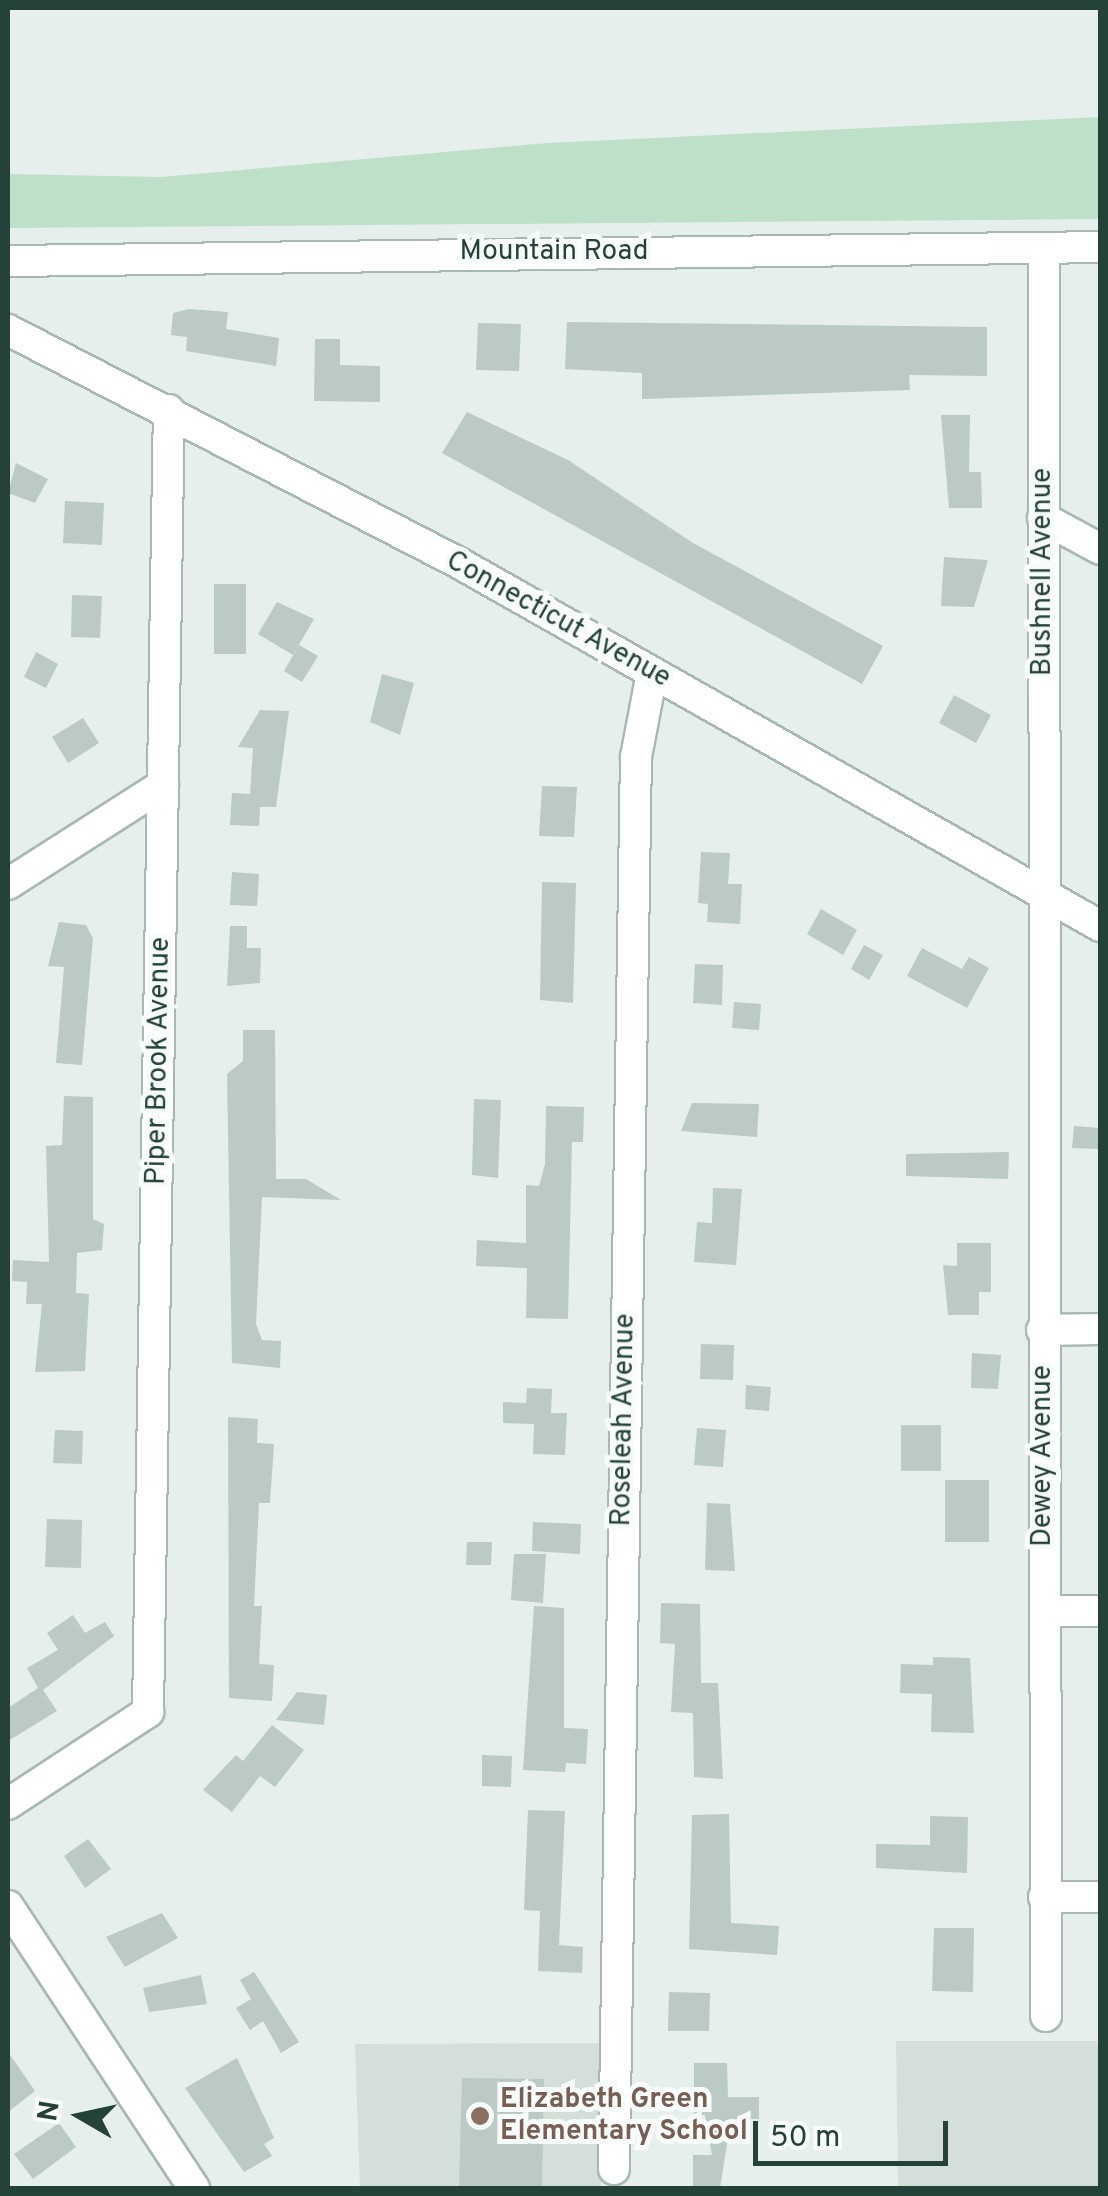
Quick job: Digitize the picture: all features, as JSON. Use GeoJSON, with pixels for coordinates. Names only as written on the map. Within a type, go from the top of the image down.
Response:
{"type":"FeatureCollection","features":[{"type":"Feature","properties":{"kind":"street","name":"Mountain Road"},"geometry":{"type":"LineString","coordinates":[[8,260],[1100,247]]}},
{"type":"Feature","properties":{"kind":"street","name":"Bushnell Avenue"},"geometry":{"type":"LineString","coordinates":[[1044,248],[1044,895]]}},
{"type":"Feature","properties":{"kind":"street","name":"Connecticut Avenue"},"geometry":{"type":"LineString","coordinates":[[8,330],[170,410],[652,672],[1100,926]]}},
{"type":"Feature","properties":{"kind":"street","name":"Piper Brook Avenue"},"geometry":{"type":"LineString","coordinates":[[8,1804],[148,1712],[170,410]]}},
{"type":"Feature","properties":{"kind":"street"},"geometry":{"type":"LineString","coordinates":[[1043,518],[1100,549]]}},
{"type":"Feature","properties":{"kind":"street","name":"Roseleah Avenue"},"geometry":{"type":"LineString","coordinates":[[614,2169],[636,757],[652,672]]}},
{"type":"Feature","properties":{"kind":"street"},"geometry":{"type":"LineString","coordinates":[[8,884],[164,785]]}},
{"type":"Feature","properties":{"kind":"street","name":"Dewey Avenue"},"geometry":{"type":"LineString","coordinates":[[1044,895],[1046,2016]]}},
{"type":"Feature","properties":{"kind":"street"},"geometry":{"type":"LineString","coordinates":[[1042,1330],[1100,1329]]}},
{"type":"Feature","properties":{"kind":"street"},"geometry":{"type":"LineString","coordinates":[[1044,1611],[1100,1611]]}},
{"type":"Feature","properties":{"kind":"street"},"geometry":{"type":"LineString","coordinates":[[1044,1896],[1100,1897]]}},
{"type":"Feature","properties":{"kind":"street"},"geometry":{"type":"LineString","coordinates":[[8,1906],[194,2188]]}},
{"type":"Feature","properties":{"kind":"shaded area"},"geometry":{"type":"Polygon","coordinates":[[[896,2041],[1100,2041],[1100,2188],[898,2188],[896,2041]]]}},
{"type":"Feature","properties":{"kind":"shaded area","name":"Elizabeth Green Elementary School"},"geometry":{"type":"Polygon","coordinates":[[[603,2043],[601,2188],[360,2188],[355,2044],[603,2043]]]}},
{"type":"Feature","properties":{"kind":"green space"},"geometry":{"type":"Polygon","coordinates":[[[1100,117],[1100,219],[8,228],[8,174],[161,177],[548,143],[1100,117]]]}},
{"type":"Feature","properties":{"kind":"building"},"geometry":{"type":"Polygon","coordinates":[[[189,309],[228,312],[226,329],[279,338],[276,366],[186,351],[187,337],[171,335],[173,313],[189,309]]]}},
{"type":"Feature","properties":{"kind":"building"},"geometry":{"type":"Polygon","coordinates":[[[567,322],[987,327],[987,376],[909,375],[910,390],[642,399],[642,373],[565,369],[567,322]]]}},
{"type":"Feature","properties":{"kind":"building"},"geometry":{"type":"Polygon","coordinates":[[[478,323],[521,324],[519,371],[476,370],[478,323]]]}},
{"type":"Feature","properties":{"kind":"building"},"geometry":{"type":"Polygon","coordinates":[[[315,339],[340,339],[340,365],[380,366],[380,402],[314,401],[315,339]]]}},
{"type":"Feature","properties":{"kind":"building"},"geometry":{"type":"Polygon","coordinates":[[[467,412],[568,460],[693,543],[883,646],[862,684],[442,453],[467,412]]]}},
{"type":"Feature","properties":{"kind":"building"},"geometry":{"type":"Polygon","coordinates":[[[941,415],[970,415],[969,472],[981,472],[982,508],[949,508],[941,415]]]}},
{"type":"Feature","properties":{"kind":"building"},"geometry":{"type":"Polygon","coordinates":[[[16,463],[48,479],[35,503],[8,493],[16,463]]]}},
{"type":"Feature","properties":{"kind":"building"},"geometry":{"type":"Polygon","coordinates":[[[65,501],[104,503],[102,545],[63,543],[65,501]]]}},
{"type":"Feature","properties":{"kind":"building"},"geometry":{"type":"Polygon","coordinates":[[[944,557],[988,560],[974,607],[941,606],[944,557]]]}},
{"type":"Feature","properties":{"kind":"building"},"geometry":{"type":"Polygon","coordinates":[[[214,584],[246,584],[246,654],[214,654],[214,584]]]}},
{"type":"Feature","properties":{"kind":"building"},"geometry":{"type":"Polygon","coordinates":[[[72,595],[102,596],[100,638],[71,637],[72,595]]]}},
{"type":"Feature","properties":{"kind":"building"},"geometry":{"type":"Polygon","coordinates":[[[277,602],[314,619],[293,655],[258,634],[277,602]]]}},
{"type":"Feature","properties":{"kind":"building"},"geometry":{"type":"Polygon","coordinates":[[[299,645],[318,656],[302,682],[284,671],[299,645]]]}},
{"type":"Feature","properties":{"kind":"building"},"geometry":{"type":"Polygon","coordinates":[[[36,652],[58,664],[46,688],[24,677],[36,652]]]}},
{"type":"Feature","properties":{"kind":"building"},"geometry":{"type":"Polygon","coordinates":[[[382,674],[414,683],[400,735],[370,722],[382,674]]]}},
{"type":"Feature","properties":{"kind":"building"},"geometry":{"type":"Polygon","coordinates":[[[954,695],[991,715],[976,743],[939,723],[954,695]]]}},
{"type":"Feature","properties":{"kind":"building"},"geometry":{"type":"Polygon","coordinates":[[[260,710],[289,711],[276,807],[260,807],[259,826],[230,825],[232,793],[250,794],[253,748],[238,747],[260,710]]]}},
{"type":"Feature","properties":{"kind":"building"},"geometry":{"type":"Polygon","coordinates":[[[83,718],[99,743],[68,763],[52,737],[83,718]]]}},
{"type":"Feature","properties":{"kind":"building"},"geometry":{"type":"Polygon","coordinates":[[[542,786],[577,787],[574,837],[539,836],[542,786]]]}},
{"type":"Feature","properties":{"kind":"building"},"geometry":{"type":"Polygon","coordinates":[[[701,852],[730,853],[728,884],[742,884],[740,924],[707,922],[708,904],[698,903],[701,852]]]}},
{"type":"Feature","properties":{"kind":"building"},"geometry":{"type":"Polygon","coordinates":[[[232,872],[259,874],[257,906],[230,905],[232,872]]]}},
{"type":"Feature","properties":{"kind":"building"},"geometry":{"type":"Polygon","coordinates":[[[542,882],[576,883],[573,1003],[540,1000],[542,882]]]}},
{"type":"Feature","properties":{"kind":"building"},"geometry":{"type":"Polygon","coordinates":[[[821,909],[857,930],[843,955],[807,934],[821,909]]]}},
{"type":"Feature","properties":{"kind":"building"},"geometry":{"type":"Polygon","coordinates":[[[59,922],[86,925],[93,938],[82,1065],[56,1063],[64,967],[48,966],[59,922]]]}},
{"type":"Feature","properties":{"kind":"building"},"geometry":{"type":"Polygon","coordinates":[[[230,926],[247,926],[247,948],[261,948],[260,983],[227,986],[230,926]]]}},
{"type":"Feature","properties":{"kind":"building"},"geometry":{"type":"Polygon","coordinates":[[[864,945],[883,955],[869,980],[851,969],[864,945]]]}},
{"type":"Feature","properties":{"kind":"building"},"geometry":{"type":"Polygon","coordinates":[[[922,948],[962,969],[969,957],[989,968],[967,1008],[907,976],[922,948]]]}},
{"type":"Feature","properties":{"kind":"building"},"geometry":{"type":"Polygon","coordinates":[[[695,964],[723,965],[722,1005],[693,1003],[695,964]]]}},
{"type":"Feature","properties":{"kind":"building"},"geometry":{"type":"Polygon","coordinates":[[[734,1002],[761,1004],[759,1030],[732,1028],[734,1002]]]}},
{"type":"Feature","properties":{"kind":"building"},"geometry":{"type":"Polygon","coordinates":[[[243,1030],[275,1030],[276,1179],[306,1179],[341,1200],[262,1197],[256,1324],[262,1340],[281,1341],[280,1368],[232,1363],[227,1074],[243,1061],[243,1030]]]}},
{"type":"Feature","properties":{"kind":"building"},"geometry":{"type":"Polygon","coordinates":[[[64,1096],[93,1097],[93,1219],[104,1224],[102,1250],[77,1253],[76,1293],[89,1294],[85,1371],[35,1372],[42,1304],[26,1304],[27,1282],[12,1281],[13,1260],[49,1262],[46,1146],[62,1145],[64,1096]]]}},
{"type":"Feature","properties":{"kind":"building"},"geometry":{"type":"Polygon","coordinates":[[[474,1099],[501,1100],[498,1178],[472,1175],[474,1099]]]}},
{"type":"Feature","properties":{"kind":"building"},"geometry":{"type":"Polygon","coordinates":[[[692,1103],[759,1104],[757,1137],[681,1131],[692,1103]]]}},
{"type":"Feature","properties":{"kind":"building"},"geometry":{"type":"Polygon","coordinates":[[[546,1106],[584,1107],[583,1142],[572,1142],[568,1319],[526,1318],[527,1268],[476,1266],[477,1240],[526,1243],[526,1185],[539,1186],[545,1164],[546,1106]]]}},
{"type":"Feature","properties":{"kind":"building"},"geometry":{"type":"Polygon","coordinates":[[[1074,1126],[1100,1128],[1100,1149],[1072,1148],[1074,1126]]]}},
{"type":"Feature","properties":{"kind":"building"},"geometry":{"type":"Polygon","coordinates":[[[1009,1152],[1008,1179],[906,1176],[906,1154],[1009,1152]]]}},
{"type":"Feature","properties":{"kind":"building"},"geometry":{"type":"Polygon","coordinates":[[[713,1188],[742,1189],[736,1265],[694,1262],[697,1222],[712,1223],[713,1188]]]}},
{"type":"Feature","properties":{"kind":"building"},"geometry":{"type":"Polygon","coordinates":[[[957,1243],[991,1243],[991,1292],[979,1292],[979,1315],[948,1315],[943,1265],[957,1266],[957,1243]]]}},
{"type":"Feature","properties":{"kind":"building"},"geometry":{"type":"Polygon","coordinates":[[[701,1344],[734,1345],[733,1380],[700,1379],[701,1344]]]}},
{"type":"Feature","properties":{"kind":"building"},"geometry":{"type":"Polygon","coordinates":[[[972,1353],[1001,1355],[998,1389],[971,1388],[972,1353]]]}},
{"type":"Feature","properties":{"kind":"building"},"geometry":{"type":"Polygon","coordinates":[[[746,1385],[771,1387],[769,1411],[745,1409],[746,1385]]]}},
{"type":"Feature","properties":{"kind":"building"},"geometry":{"type":"Polygon","coordinates":[[[527,1388],[552,1389],[551,1413],[567,1413],[565,1455],[533,1454],[534,1424],[503,1423],[503,1402],[526,1403],[527,1388]]]}},
{"type":"Feature","properties":{"kind":"building"},"geometry":{"type":"Polygon","coordinates":[[[228,1417],[258,1419],[257,1443],[274,1444],[270,1503],[259,1503],[254,1606],[262,1606],[259,1664],[274,1665],[272,1701],[229,1698],[228,1417]]]}},
{"type":"Feature","properties":{"kind":"building"},"geometry":{"type":"Polygon","coordinates":[[[901,1425],[941,1425],[941,1471],[901,1471],[901,1425]]]}},
{"type":"Feature","properties":{"kind":"building"},"geometry":{"type":"Polygon","coordinates":[[[697,1428],[726,1430],[723,1467],[694,1465],[697,1428]]]}},
{"type":"Feature","properties":{"kind":"building"},"geometry":{"type":"Polygon","coordinates":[[[55,1430],[83,1431],[82,1464],[53,1463],[55,1430]]]}},
{"type":"Feature","properties":{"kind":"building"},"geometry":{"type":"Polygon","coordinates":[[[945,1480],[989,1480],[989,1542],[945,1542],[945,1480]]]}},
{"type":"Feature","properties":{"kind":"building"},"geometry":{"type":"Polygon","coordinates":[[[707,1503],[730,1504],[735,1571],[705,1570],[707,1503]]]}},
{"type":"Feature","properties":{"kind":"building"},"geometry":{"type":"Polygon","coordinates":[[[47,1519],[82,1520],[81,1568],[45,1567],[47,1519]]]}},
{"type":"Feature","properties":{"kind":"building"},"geometry":{"type":"Polygon","coordinates":[[[533,1522],[581,1524],[580,1554],[532,1551],[533,1522]]]}},
{"type":"Feature","properties":{"kind":"building"},"geometry":{"type":"Polygon","coordinates":[[[467,1542],[492,1542],[491,1565],[466,1565],[467,1542]]]}},
{"type":"Feature","properties":{"kind":"building"},"geometry":{"type":"Polygon","coordinates":[[[514,1554],[546,1554],[543,1603],[511,1600],[514,1554]]]}},
{"type":"Feature","properties":{"kind":"building"},"geometry":{"type":"Polygon","coordinates":[[[661,1603],[700,1604],[701,1683],[718,1683],[723,1779],[694,1777],[693,1713],[671,1712],[675,1644],[660,1643],[661,1603]]]}},
{"type":"Feature","properties":{"kind":"building"},"geometry":{"type":"Polygon","coordinates":[[[534,1606],[564,1608],[564,1728],[588,1729],[586,1764],[566,1763],[565,1772],[523,1770],[534,1606]]]}},
{"type":"Feature","properties":{"kind":"building"},"geometry":{"type":"Polygon","coordinates":[[[73,1615],[85,1633],[105,1622],[114,1636],[43,1690],[57,1711],[8,1741],[8,1708],[38,1688],[27,1668],[58,1650],[47,1633],[73,1615]]]}},
{"type":"Feature","properties":{"kind":"building"},"geometry":{"type":"Polygon","coordinates":[[[933,1657],[970,1658],[974,1733],[931,1732],[932,1694],[900,1693],[901,1664],[933,1665],[933,1657]]]}},
{"type":"Feature","properties":{"kind":"building"},"geometry":{"type":"Polygon","coordinates":[[[297,1692],[327,1695],[324,1725],[276,1720],[297,1692]]]}},
{"type":"Feature","properties":{"kind":"building"},"geometry":{"type":"Polygon","coordinates":[[[272,1725],[304,1750],[275,1787],[260,1776],[232,1812],[203,1790],[236,1755],[243,1761],[272,1725]]]}},
{"type":"Feature","properties":{"kind":"building"},"geometry":{"type":"Polygon","coordinates":[[[482,1755],[512,1756],[511,1787],[482,1786],[482,1755]]]}},
{"type":"Feature","properties":{"kind":"building"},"geometry":{"type":"Polygon","coordinates":[[[528,1810],[565,1811],[559,1945],[583,1947],[582,1973],[538,1971],[540,1911],[524,1910],[528,1810]]]}},
{"type":"Feature","properties":{"kind":"building"},"geometry":{"type":"Polygon","coordinates":[[[729,1814],[731,1923],[779,1926],[777,1955],[689,1949],[692,1815],[729,1814]]]}},
{"type":"Feature","properties":{"kind":"building"},"geometry":{"type":"Polygon","coordinates":[[[930,1816],[968,1817],[967,1873],[876,1868],[876,1844],[930,1845],[930,1816]]]}},
{"type":"Feature","properties":{"kind":"building"},"geometry":{"type":"Polygon","coordinates":[[[88,1839],[111,1869],[85,1888],[64,1856],[88,1839]]]}},
{"type":"Feature","properties":{"kind":"building"},"geometry":{"type":"Polygon","coordinates":[[[162,1913],[178,1938],[125,1967],[106,1937],[162,1913]]]}},
{"type":"Feature","properties":{"kind":"building"},"geometry":{"type":"Polygon","coordinates":[[[934,1928],[974,1928],[973,1992],[932,1991],[934,1928]]]}},
{"type":"Feature","properties":{"kind":"building"},"geometry":{"type":"Polygon","coordinates":[[[254,1972],[299,2042],[281,2053],[263,2021],[250,2030],[236,2008],[251,1999],[240,1980],[254,1972]]]}},
{"type":"Feature","properties":{"kind":"building"},"geometry":{"type":"Polygon","coordinates":[[[201,1975],[207,2004],[149,2012],[143,1988],[201,1975]]]}},
{"type":"Feature","properties":{"kind":"building"},"geometry":{"type":"Polygon","coordinates":[[[669,1992],[710,1993],[709,2031],[668,2031],[669,1992]]]}},
{"type":"Feature","properties":{"kind":"building"},"geometry":{"type":"Polygon","coordinates":[[[8,2052],[35,2091],[8,2112],[8,2052]]]}},
{"type":"Feature","properties":{"kind":"building"},"geometry":{"type":"Polygon","coordinates":[[[237,2058],[274,2138],[264,2144],[272,2156],[244,2172],[185,2088],[237,2058]]]}},
{"type":"Feature","properties":{"kind":"building"},"geometry":{"type":"Polygon","coordinates":[[[694,2063],[727,2063],[728,2097],[759,2097],[759,2119],[731,2119],[720,2188],[693,2188],[693,2155],[712,2155],[705,2115],[694,2115],[694,2063]]]}},
{"type":"Feature","properties":{"kind":"building"},"geometry":{"type":"Polygon","coordinates":[[[462,2078],[544,2079],[542,2188],[459,2188],[462,2078]]]}},
{"type":"Feature","properties":{"kind":"building"},"geometry":{"type":"Polygon","coordinates":[[[59,2123],[76,2147],[33,2179],[14,2154],[59,2123]]]}},
{"type":"Feature","properties":{"kind":"place","name":"Elizabeth Green Elementary School"},"geometry":{"type":"Point","coordinates":[480,2116]}}]}
